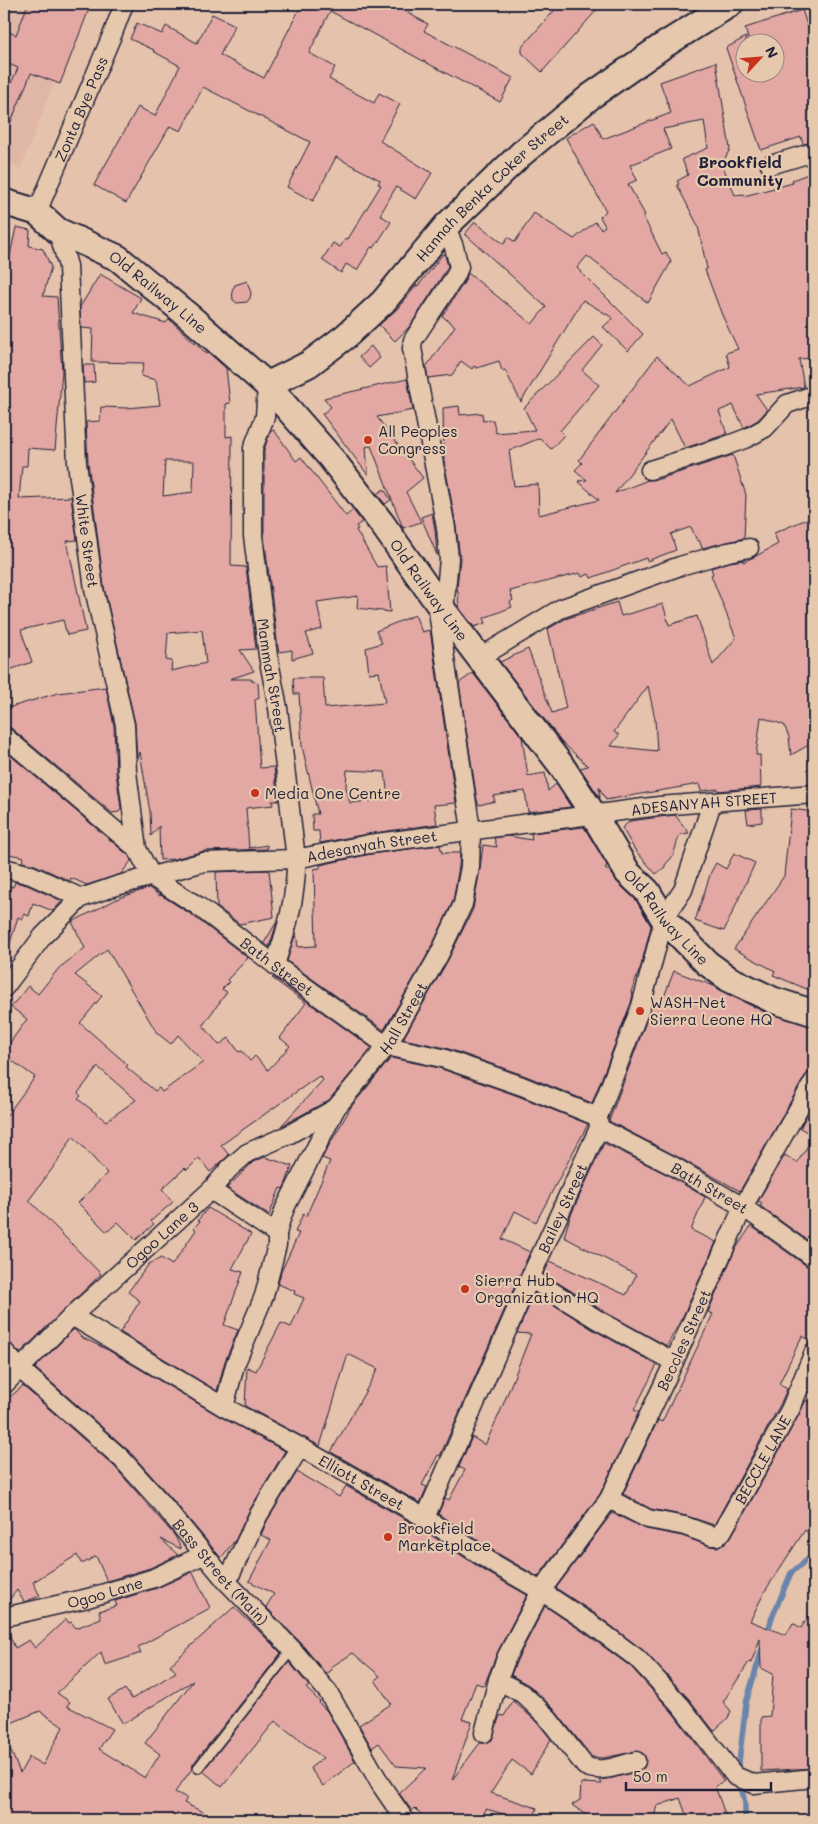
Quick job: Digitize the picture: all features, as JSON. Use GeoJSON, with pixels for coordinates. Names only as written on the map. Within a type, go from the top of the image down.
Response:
{"type":"FeatureCollection","features":[{"type":"Feature","properties":{"kind":"street","name":"Zonta Bye Pass"},"geometry":{"type":"LineString","coordinates":[[37,212],[124,4]]}},
{"type":"Feature","properties":{"kind":"street","name":"Hannah Benka Coker Street"},"geometry":{"type":"LineString","coordinates":[[267,385],[309,364],[346,336],[383,302],[446,226],[521,154],[591,96],[660,47],[730,4]]}},
{"type":"Feature","properties":{"kind":"street"},"geometry":{"type":"LineString","coordinates":[[770,165],[814,152]]}},
{"type":"Feature","properties":{"kind":"street","name":"Old Railway Line"},"geometry":{"type":"LineString","coordinates":[[4,202],[37,212],[58,231],[118,258],[191,318],[267,385],[336,465],[383,525],[441,607],[560,765],[593,814],[628,873],[647,891],[664,919],[707,963],[730,979],[773,1000],[814,1013]]}},
{"type":"Feature","properties":{"kind":"street","name":"Hall Street"},"geometry":{"type":"LineString","coordinates":[[224,1407],[235,1364],[264,1296],[277,1245],[277,1234],[285,1208],[336,1108],[387,1046],[439,955],[463,904],[470,867],[471,830],[441,607],[449,559],[446,528],[412,348],[413,340],[456,275],[459,267],[446,226]]}},
{"type":"Feature","properties":{"kind":"street","name":"White Street"},"geometry":{"type":"LineString","coordinates":[[58,231],[68,266],[77,463],[94,589],[125,725],[127,772],[137,849]]}},
{"type":"Feature","properties":{"kind":"street","name":"Mammah Street"},"geometry":{"type":"LineString","coordinates":[[267,385],[265,417],[253,448],[253,536],[268,656],[278,708],[296,859],[296,878],[288,925],[275,965]]}},
{"type":"Feature","properties":{"kind":"street"},"geometry":{"type":"LineString","coordinates":[[650,470],[747,438],[765,428],[787,404],[814,394]]}},
{"type":"Feature","properties":{"kind":"street"},"geometry":{"type":"LineString","coordinates":[[479,658],[519,632],[560,609],[680,566],[749,548]]}},
{"type":"Feature","properties":{"kind":"street","name":"Bath Street"},"geometry":{"type":"LineString","coordinates":[[4,736],[137,849],[152,877],[198,906],[275,965],[387,1046],[442,1058],[522,1086],[599,1122],[743,1207],[814,1258]]}},
{"type":"Feature","properties":{"kind":"street","name":"ADESANYAH STREET"},"geometry":{"type":"LineString","coordinates":[[593,814],[659,806],[814,794]]}},
{"type":"Feature","properties":{"kind":"street","name":"Bailey Street"},"geometry":{"type":"LineString","coordinates":[[426,1518],[599,1122],[641,1006],[664,919],[682,890],[712,803]]}},
{"type":"Feature","properties":{"kind":"street","name":"Adesanyah Street"},"geometry":{"type":"LineString","coordinates":[[81,898],[116,886],[204,862],[296,859],[369,844],[593,814]]}},
{"type":"Feature","properties":{"kind":"street"},"geometry":{"type":"LineString","coordinates":[[4,868],[31,875],[81,898],[43,936],[4,988]]}},
{"type":"Feature","properties":{"kind":"street","name":"Beccles Street"},"geometry":{"type":"LineString","coordinates":[[484,1733],[498,1680],[507,1656],[541,1592],[609,1499],[674,1362],[743,1207],[814,1081]]}},
{"type":"Feature","properties":{"kind":"street","name":"Ogoo Lane 3"},"geometry":{"type":"LineString","coordinates":[[4,1385],[72,1316],[211,1190],[229,1169],[248,1153],[288,1135],[336,1108]]}},
{"type":"Feature","properties":{"kind":"street"},"geometry":{"type":"LineString","coordinates":[[211,1190],[277,1234]]}},
{"type":"Feature","properties":{"kind":"street"},"geometry":{"type":"LineString","coordinates":[[530,1278],[598,1320],[674,1362]]}},
{"type":"Feature","properties":{"kind":"street","name":"Elliott Street"},"geometry":{"type":"LineString","coordinates":[[72,1316],[224,1407],[300,1447],[426,1518],[491,1562],[591,1624],[638,1659],[681,1706],[734,1776],[754,1784],[814,1778]]}},
{"type":"Feature","properties":{"kind":"street","name":"Bass Street (Main)"},"geometry":{"type":"LineString","coordinates":[[4,1351],[20,1369],[121,1458],[165,1507],[202,1555],[292,1650],[328,1692],[381,1785],[405,1820]]}},
{"type":"Feature","properties":{"kind":"street","name":"BECCLE LANE"},"geometry":{"type":"LineString","coordinates":[[609,1499],[648,1519],[685,1526],[712,1536],[718,1536],[790,1410],[814,1352]]}},
{"type":"Feature","properties":{"kind":"street"},"geometry":{"type":"LineString","coordinates":[[227,1582],[258,1516],[300,1447]]}},
{"type":"Feature","properties":{"kind":"street","name":"Ogoo Lane"},"geometry":{"type":"LineString","coordinates":[[4,1617],[88,1598],[154,1578],[202,1555]]}},
{"type":"Feature","properties":{"kind":"street"},"geometry":{"type":"LineString","coordinates":[[498,1680],[523,1694],[546,1716],[585,1766],[591,1770],[599,1770],[636,1761]]}},
{"type":"Feature","properties":{"kind":"lane"},"geometry":{"type":"LineString","coordinates":[[198,1768],[292,1650]]}},
{"type":"Feature","properties":{"kind":"shaded area"},"geometry":{"type":"Polygon","coordinates":[[[4,4],[84,4],[21,168],[4,162],[4,4]]]}},
{"type":"Feature","properties":{"kind":"building"},"geometry":{"type":"Polygon","coordinates":[[[28,4],[91,4],[60,84],[31,73],[4,139],[4,99],[18,68],[4,62],[4,30],[16,35],[28,4]]]}},
{"type":"Feature","properties":{"kind":"building"},"geometry":{"type":"Polygon","coordinates":[[[302,4],[391,4],[428,24],[424,31],[513,78],[500,102],[330,11],[309,53],[335,67],[329,79],[374,103],[379,93],[400,104],[380,141],[432,173],[416,199],[396,187],[380,215],[391,222],[374,248],[371,247],[357,270],[346,264],[341,273],[322,260],[333,243],[340,247],[346,238],[348,239],[381,185],[378,184],[380,180],[336,157],[313,201],[287,187],[310,142],[203,87],[181,131],[170,126],[126,203],[94,185],[138,107],[155,116],[180,66],[154,50],[130,39],[137,23],[162,34],[166,26],[197,43],[212,14],[235,25],[220,55],[264,78],[302,4]]]}},
{"type":"Feature","properties":{"kind":"building"},"geometry":{"type":"Polygon","coordinates":[[[560,4],[602,4],[542,72],[522,53],[522,47],[560,4]]]}},
{"type":"Feature","properties":{"kind":"building"},"geometry":{"type":"Polygon","coordinates":[[[802,10],[808,28],[814,25],[814,142],[803,144],[801,137],[761,150],[738,82],[786,82],[786,32],[746,32],[745,28],[802,10]]]}},
{"type":"Feature","properties":{"kind":"building"},"geometry":{"type":"Polygon","coordinates":[[[736,42],[736,77],[726,48],[736,42]]]}},
{"type":"Feature","properties":{"kind":"building"},"geometry":{"type":"Polygon","coordinates":[[[716,62],[730,149],[722,164],[735,195],[744,194],[744,196],[793,183],[792,180],[814,172],[814,358],[799,359],[804,387],[756,394],[767,410],[758,420],[744,428],[733,405],[719,411],[727,434],[685,448],[671,419],[615,493],[648,480],[659,479],[733,455],[746,495],[744,538],[702,548],[691,527],[671,534],[676,550],[647,561],[646,558],[591,578],[589,574],[582,577],[580,573],[510,591],[513,600],[510,602],[512,607],[484,618],[486,623],[474,627],[460,609],[458,599],[457,588],[460,558],[444,460],[443,408],[459,406],[460,415],[482,413],[483,421],[493,420],[496,433],[535,430],[524,408],[594,337],[602,345],[582,370],[599,385],[560,431],[564,435],[551,449],[540,438],[509,451],[514,486],[538,484],[539,515],[599,500],[578,481],[587,480],[575,470],[582,463],[579,460],[657,356],[690,386],[730,367],[726,353],[738,349],[722,315],[705,270],[707,269],[698,226],[677,185],[679,184],[677,181],[688,175],[682,159],[708,148],[704,121],[663,129],[671,149],[630,165],[637,180],[628,184],[645,215],[643,216],[662,254],[666,252],[671,262],[648,303],[587,256],[577,268],[643,334],[628,351],[603,327],[613,318],[583,300],[521,402],[505,370],[502,371],[499,361],[477,368],[474,366],[472,369],[461,361],[452,375],[428,378],[426,367],[455,326],[442,316],[465,281],[468,273],[532,324],[546,307],[465,234],[475,222],[504,244],[508,237],[515,242],[534,213],[574,239],[595,222],[601,229],[605,226],[600,217],[606,211],[566,138],[594,121],[603,139],[671,113],[660,82],[716,62]]]}},
{"type":"Feature","properties":{"kind":"building"},"geometry":{"type":"Polygon","coordinates":[[[16,227],[30,230],[29,246],[43,249],[51,267],[43,296],[57,297],[62,372],[55,450],[28,448],[27,466],[22,466],[19,499],[71,497],[77,540],[67,541],[86,631],[67,635],[63,620],[21,630],[32,662],[4,672],[4,400],[7,400],[6,365],[4,365],[4,285],[16,227]]]}},
{"type":"Feature","properties":{"kind":"building"},"geometry":{"type":"Polygon","coordinates":[[[443,254],[448,266],[446,270],[410,326],[395,341],[379,325],[418,286],[443,254]]]}},
{"type":"Feature","properties":{"kind":"building"},"geometry":{"type":"Polygon","coordinates":[[[100,274],[141,298],[133,313],[166,323],[169,319],[207,354],[209,353],[226,368],[230,403],[226,404],[226,437],[232,436],[231,566],[246,567],[256,649],[240,650],[254,671],[230,679],[250,679],[258,683],[259,698],[255,700],[260,768],[274,767],[278,801],[272,801],[273,805],[246,808],[249,848],[267,845],[267,849],[204,851],[174,859],[160,860],[159,826],[151,836],[150,812],[140,752],[137,761],[135,723],[104,587],[88,462],[86,422],[100,421],[101,407],[127,408],[160,405],[156,380],[141,376],[144,363],[92,362],[93,329],[81,328],[80,307],[100,274]],[[165,461],[163,496],[193,492],[194,461],[165,461]],[[202,630],[168,633],[166,660],[172,661],[171,671],[206,663],[202,630]]]}},
{"type":"Feature","properties":{"kind":"building"},"geometry":{"type":"Polygon","coordinates":[[[247,281],[251,293],[250,298],[247,302],[237,303],[233,300],[232,290],[235,285],[247,281]]]}},
{"type":"Feature","properties":{"kind":"building"},"geometry":{"type":"Polygon","coordinates":[[[371,346],[380,358],[369,368],[359,357],[371,346]]]}},
{"type":"Feature","properties":{"kind":"building"},"geometry":{"type":"Polygon","coordinates":[[[83,365],[94,365],[95,382],[84,383],[83,365]]]}},
{"type":"Feature","properties":{"kind":"building","name":"All Peoples Congress"},"geometry":{"type":"Polygon","coordinates":[[[407,379],[413,410],[377,417],[423,478],[406,492],[421,522],[403,528],[371,446],[366,447],[368,475],[322,414],[331,407],[324,398],[407,379]]]}},
{"type":"Feature","properties":{"kind":"building"},"geometry":{"type":"Polygon","coordinates":[[[274,430],[296,461],[301,457],[346,516],[353,510],[362,522],[356,526],[358,529],[356,530],[377,567],[386,566],[390,612],[357,608],[358,596],[317,602],[322,629],[306,633],[313,653],[292,659],[292,650],[279,652],[278,648],[264,535],[264,450],[270,432],[274,430]]]}},
{"type":"Feature","properties":{"kind":"building"},"geometry":{"type":"Polygon","coordinates":[[[384,489],[391,500],[385,504],[377,494],[384,489]]]}},
{"type":"Feature","properties":{"kind":"building"},"geometry":{"type":"Polygon","coordinates":[[[432,513],[435,530],[437,555],[421,517],[432,513]]]}},
{"type":"Feature","properties":{"kind":"building"},"geometry":{"type":"Polygon","coordinates":[[[814,516],[814,742],[791,755],[789,737],[784,725],[761,717],[756,755],[760,755],[761,787],[701,791],[699,784],[606,800],[599,787],[600,798],[580,768],[588,766],[562,742],[500,662],[528,649],[552,713],[566,708],[548,629],[565,619],[617,602],[621,616],[663,604],[669,625],[697,616],[713,665],[736,638],[711,575],[713,574],[711,568],[730,562],[743,560],[743,562],[778,544],[774,533],[814,516]],[[648,686],[614,732],[619,735],[611,746],[657,751],[655,719],[648,686]]]}},
{"type":"Feature","properties":{"kind":"building"},"geometry":{"type":"Polygon","coordinates":[[[415,615],[422,632],[430,630],[456,803],[434,805],[437,824],[320,843],[319,831],[313,831],[312,814],[318,814],[302,746],[299,694],[294,694],[293,678],[323,678],[325,708],[385,703],[379,672],[369,673],[366,648],[382,643],[376,631],[415,615]],[[347,770],[346,787],[350,803],[388,799],[385,772],[347,770]]]}},
{"type":"Feature","properties":{"kind":"building"},"geometry":{"type":"Polygon","coordinates":[[[473,673],[522,737],[528,776],[545,773],[548,791],[556,784],[571,807],[528,812],[525,791],[493,796],[495,801],[479,805],[459,683],[473,673]]]}},
{"type":"Feature","properties":{"kind":"building"},"geometry":{"type":"Polygon","coordinates":[[[106,687],[114,726],[116,773],[121,808],[119,812],[112,813],[11,728],[4,726],[4,709],[58,693],[106,687]]]}},
{"type":"Feature","properties":{"kind":"building"},"geometry":{"type":"Polygon","coordinates":[[[4,750],[129,856],[131,861],[121,874],[87,885],[71,878],[70,881],[35,865],[22,862],[24,857],[4,853],[4,750]]]}},
{"type":"Feature","properties":{"kind":"building"},"geometry":{"type":"Polygon","coordinates":[[[762,809],[762,822],[748,824],[746,810],[762,809]]]}},
{"type":"Feature","properties":{"kind":"building"},"geometry":{"type":"Polygon","coordinates":[[[791,809],[814,812],[814,992],[773,975],[775,971],[734,949],[784,876],[791,809]]]}},
{"type":"Feature","properties":{"kind":"building"},"geometry":{"type":"Polygon","coordinates":[[[675,815],[689,833],[679,836],[673,856],[665,867],[656,874],[635,850],[622,828],[630,821],[675,815]]]}},
{"type":"Feature","properties":{"kind":"building"},"geometry":{"type":"Polygon","coordinates":[[[584,827],[607,865],[605,869],[610,871],[618,883],[636,900],[651,926],[641,966],[631,992],[633,994],[631,1003],[592,1103],[526,1076],[446,1048],[403,1039],[448,960],[473,909],[483,845],[497,847],[494,838],[508,836],[532,840],[531,833],[584,827]]]}},
{"type":"Feature","properties":{"kind":"building"},"geometry":{"type":"Polygon","coordinates":[[[440,845],[442,853],[460,853],[453,901],[430,950],[384,1030],[287,961],[296,932],[298,947],[316,946],[314,869],[320,868],[320,865],[371,854],[440,845]]]}},
{"type":"Feature","properties":{"kind":"building"},"geometry":{"type":"Polygon","coordinates":[[[734,853],[755,863],[724,931],[695,921],[711,872],[716,863],[726,869],[734,853]]]}},
{"type":"Feature","properties":{"kind":"building"},"geometry":{"type":"Polygon","coordinates":[[[269,870],[274,917],[240,924],[217,907],[216,872],[269,870]]]}},
{"type":"Feature","properties":{"kind":"building"},"geometry":{"type":"Polygon","coordinates":[[[15,882],[27,885],[62,901],[53,911],[33,903],[29,916],[24,914],[22,919],[18,917],[7,953],[4,952],[4,884],[13,887],[15,882]]]}},
{"type":"Feature","properties":{"kind":"building"},"geometry":{"type":"Polygon","coordinates":[[[149,888],[192,915],[248,958],[227,980],[229,982],[222,989],[227,992],[203,1025],[219,1045],[229,1038],[239,1052],[242,1051],[250,1061],[255,1056],[268,1070],[290,1046],[280,1038],[306,1003],[273,977],[372,1048],[329,1100],[281,1126],[323,1080],[319,1076],[221,1145],[229,1155],[210,1172],[199,1158],[187,1170],[185,1168],[162,1189],[173,1202],[151,1221],[154,1224],[136,1240],[118,1222],[107,1232],[78,1203],[107,1173],[73,1136],[58,1161],[29,1200],[101,1274],[20,1353],[4,1337],[4,1119],[35,1077],[4,1055],[4,1051],[27,1019],[11,1007],[28,986],[38,994],[59,968],[85,948],[72,922],[119,898],[149,888]],[[107,949],[75,975],[102,996],[80,1023],[128,1065],[126,1067],[155,1091],[159,1088],[162,1092],[203,1062],[178,1035],[171,1044],[157,1033],[107,949]],[[98,1067],[78,1093],[81,1096],[78,1099],[106,1121],[136,1100],[98,1067]]]}},
{"type":"Feature","properties":{"kind":"building"},"geometry":{"type":"Polygon","coordinates":[[[277,923],[269,947],[264,943],[277,923]]]}},
{"type":"Feature","properties":{"kind":"building"},"geometry":{"type":"Polygon","coordinates":[[[674,971],[714,986],[767,1013],[814,1027],[814,1070],[805,1076],[740,1191],[609,1121],[653,1003],[660,1007],[674,971]]]}},
{"type":"Feature","properties":{"kind":"building"},"geometry":{"type":"Polygon","coordinates":[[[391,1058],[439,1068],[518,1096],[588,1124],[536,1222],[515,1211],[502,1239],[530,1252],[440,1456],[438,1455],[422,1485],[427,1487],[420,1503],[331,1452],[378,1369],[348,1354],[320,1446],[245,1406],[247,1367],[256,1371],[281,1323],[291,1327],[304,1298],[294,1294],[295,1291],[278,1284],[281,1272],[299,1233],[295,1232],[303,1214],[306,1216],[308,1212],[330,1161],[322,1158],[351,1107],[391,1058]]]}},
{"type":"Feature","properties":{"kind":"building"},"geometry":{"type":"Polygon","coordinates":[[[814,1102],[814,1136],[800,1128],[814,1102]]]}},
{"type":"Feature","properties":{"kind":"building"},"geometry":{"type":"Polygon","coordinates":[[[814,1136],[814,1245],[760,1206],[762,1203],[758,1201],[785,1155],[797,1163],[814,1136]]]}},
{"type":"Feature","properties":{"kind":"building"},"geometry":{"type":"Polygon","coordinates":[[[604,1143],[668,1175],[705,1197],[691,1230],[716,1242],[684,1314],[667,1346],[603,1311],[544,1274],[550,1261],[626,1295],[636,1275],[564,1237],[570,1217],[604,1143]]]}},
{"type":"Feature","properties":{"kind":"building"},"geometry":{"type":"Polygon","coordinates":[[[265,1157],[292,1166],[286,1183],[283,1189],[280,1188],[269,1215],[227,1188],[253,1162],[265,1157]]]}},
{"type":"Feature","properties":{"kind":"building"},"geometry":{"type":"Polygon","coordinates":[[[208,1208],[251,1234],[232,1269],[243,1272],[224,1325],[238,1330],[225,1361],[217,1391],[120,1332],[140,1301],[128,1292],[149,1264],[161,1258],[172,1265],[196,1230],[194,1228],[200,1221],[198,1220],[208,1208]]]}},
{"type":"Feature","properties":{"kind":"building"},"geometry":{"type":"Polygon","coordinates":[[[751,1226],[808,1267],[814,1268],[814,1342],[802,1336],[779,1384],[787,1389],[780,1405],[714,1525],[687,1516],[651,1509],[623,1494],[658,1420],[662,1422],[713,1314],[708,1312],[735,1250],[751,1226]]]}},
{"type":"Feature","properties":{"kind":"building"},"geometry":{"type":"Polygon","coordinates":[[[535,1293],[592,1329],[657,1365],[634,1410],[639,1412],[600,1494],[538,1577],[497,1553],[438,1514],[445,1498],[449,1500],[465,1470],[459,1467],[472,1437],[485,1445],[501,1410],[531,1334],[517,1333],[535,1293]]]}},
{"type":"Feature","properties":{"kind":"building"},"geometry":{"type":"Polygon","coordinates":[[[74,1329],[81,1337],[108,1350],[219,1416],[285,1451],[249,1511],[236,1539],[221,1558],[129,1451],[35,1368],[74,1329]]]}},
{"type":"Feature","properties":{"kind":"building"},"geometry":{"type":"Polygon","coordinates":[[[23,1386],[114,1466],[175,1536],[181,1549],[161,1539],[178,1555],[150,1568],[107,1581],[96,1556],[81,1563],[77,1555],[33,1582],[40,1596],[24,1602],[17,1590],[4,1606],[4,1470],[10,1464],[4,1458],[4,1402],[23,1386]]]}},
{"type":"Feature","properties":{"kind":"building"},"geometry":{"type":"Polygon","coordinates":[[[806,1400],[814,1405],[814,1539],[805,1530],[765,1591],[750,1621],[786,1635],[793,1623],[801,1628],[814,1608],[814,1768],[761,1771],[761,1717],[770,1716],[773,1674],[761,1668],[760,1639],[751,1663],[749,1662],[723,1702],[731,1711],[728,1718],[714,1731],[689,1699],[644,1651],[597,1615],[556,1588],[612,1513],[646,1529],[682,1536],[709,1546],[718,1547],[725,1544],[731,1537],[806,1400]]]}},
{"type":"Feature","properties":{"kind":"building"},"geometry":{"type":"Polygon","coordinates":[[[297,1472],[339,1497],[346,1486],[419,1527],[485,1571],[527,1595],[498,1651],[484,1686],[476,1683],[462,1719],[472,1722],[452,1780],[480,1743],[492,1740],[499,1718],[501,1715],[504,1716],[513,1701],[538,1723],[551,1739],[531,1774],[512,1760],[491,1793],[537,1808],[533,1820],[524,1820],[486,1809],[481,1820],[427,1820],[415,1808],[412,1811],[399,1793],[426,1768],[396,1766],[379,1743],[372,1748],[359,1725],[391,1704],[375,1680],[380,1676],[353,1653],[331,1667],[332,1670],[326,1674],[300,1642],[266,1607],[274,1594],[249,1581],[271,1540],[261,1535],[267,1521],[297,1472]]]}},
{"type":"Feature","properties":{"kind":"building"},"geometry":{"type":"Polygon","coordinates":[[[193,1572],[210,1608],[138,1647],[141,1653],[105,1665],[101,1652],[57,1693],[70,1702],[67,1706],[112,1729],[99,1749],[145,1778],[160,1754],[145,1743],[193,1681],[123,1724],[108,1699],[125,1689],[132,1699],[176,1672],[170,1665],[234,1607],[281,1653],[193,1764],[192,1769],[175,1792],[187,1798],[184,1803],[220,1820],[4,1820],[4,1734],[20,1773],[29,1757],[43,1765],[63,1727],[40,1711],[11,1723],[4,1704],[4,1627],[6,1627],[15,1648],[29,1640],[35,1648],[66,1619],[76,1628],[101,1618],[99,1611],[117,1606],[115,1601],[157,1588],[193,1572]]]}},
{"type":"Feature","properties":{"kind":"building"},"geometry":{"type":"Polygon","coordinates":[[[545,1606],[631,1667],[673,1713],[724,1781],[715,1786],[727,1820],[688,1820],[680,1798],[657,1806],[653,1820],[593,1820],[572,1805],[580,1800],[581,1783],[602,1784],[600,1780],[639,1771],[644,1768],[646,1759],[644,1754],[638,1751],[603,1758],[592,1757],[553,1708],[530,1686],[511,1675],[545,1606]]]}},
{"type":"Feature","properties":{"kind":"building"},"geometry":{"type":"Polygon","coordinates":[[[289,1662],[309,1686],[306,1688],[327,1711],[355,1761],[323,1786],[310,1768],[323,1758],[275,1721],[222,1787],[203,1771],[289,1662]]]}},
{"type":"Feature","properties":{"kind":"waterway"},"geometry":{"type":"LineString","coordinates":[[767,1635],[771,1620],[791,1573],[814,1554]]}},
{"type":"Feature","properties":{"kind":"waterway"},"geometry":{"type":"LineString","coordinates":[[738,1771],[746,1703],[762,1649]]}},
{"type":"Feature","properties":{"kind":"waterway"},"geometry":{"type":"LineString","coordinates":[[740,1783],[745,1803],[745,1820]]}},
{"type":"Feature","properties":{"kind":"place","name":"All Peoples Congress"},"geometry":{"type":"Point","coordinates":[368,440]}},
{"type":"Feature","properties":{"kind":"place","name":"Media One Centre"},"geometry":{"type":"Point","coordinates":[255,793]}},
{"type":"Feature","properties":{"kind":"place","name":"WASH-Net Sierra Leone HQ"},"geometry":{"type":"Point","coordinates":[640,1011]}},
{"type":"Feature","properties":{"kind":"place","name":"Sierra Hub Organization HQ"},"geometry":{"type":"Point","coordinates":[465,1289]}},
{"type":"Feature","properties":{"kind":"place","name":"Brookfield Marketplace"},"geometry":{"type":"Point","coordinates":[388,1537]}},
{"type":"Feature","properties":{"kind":"district","name":"Brookfield Community"},"geometry":{"type":"Point","coordinates":[740,170]}}]}
